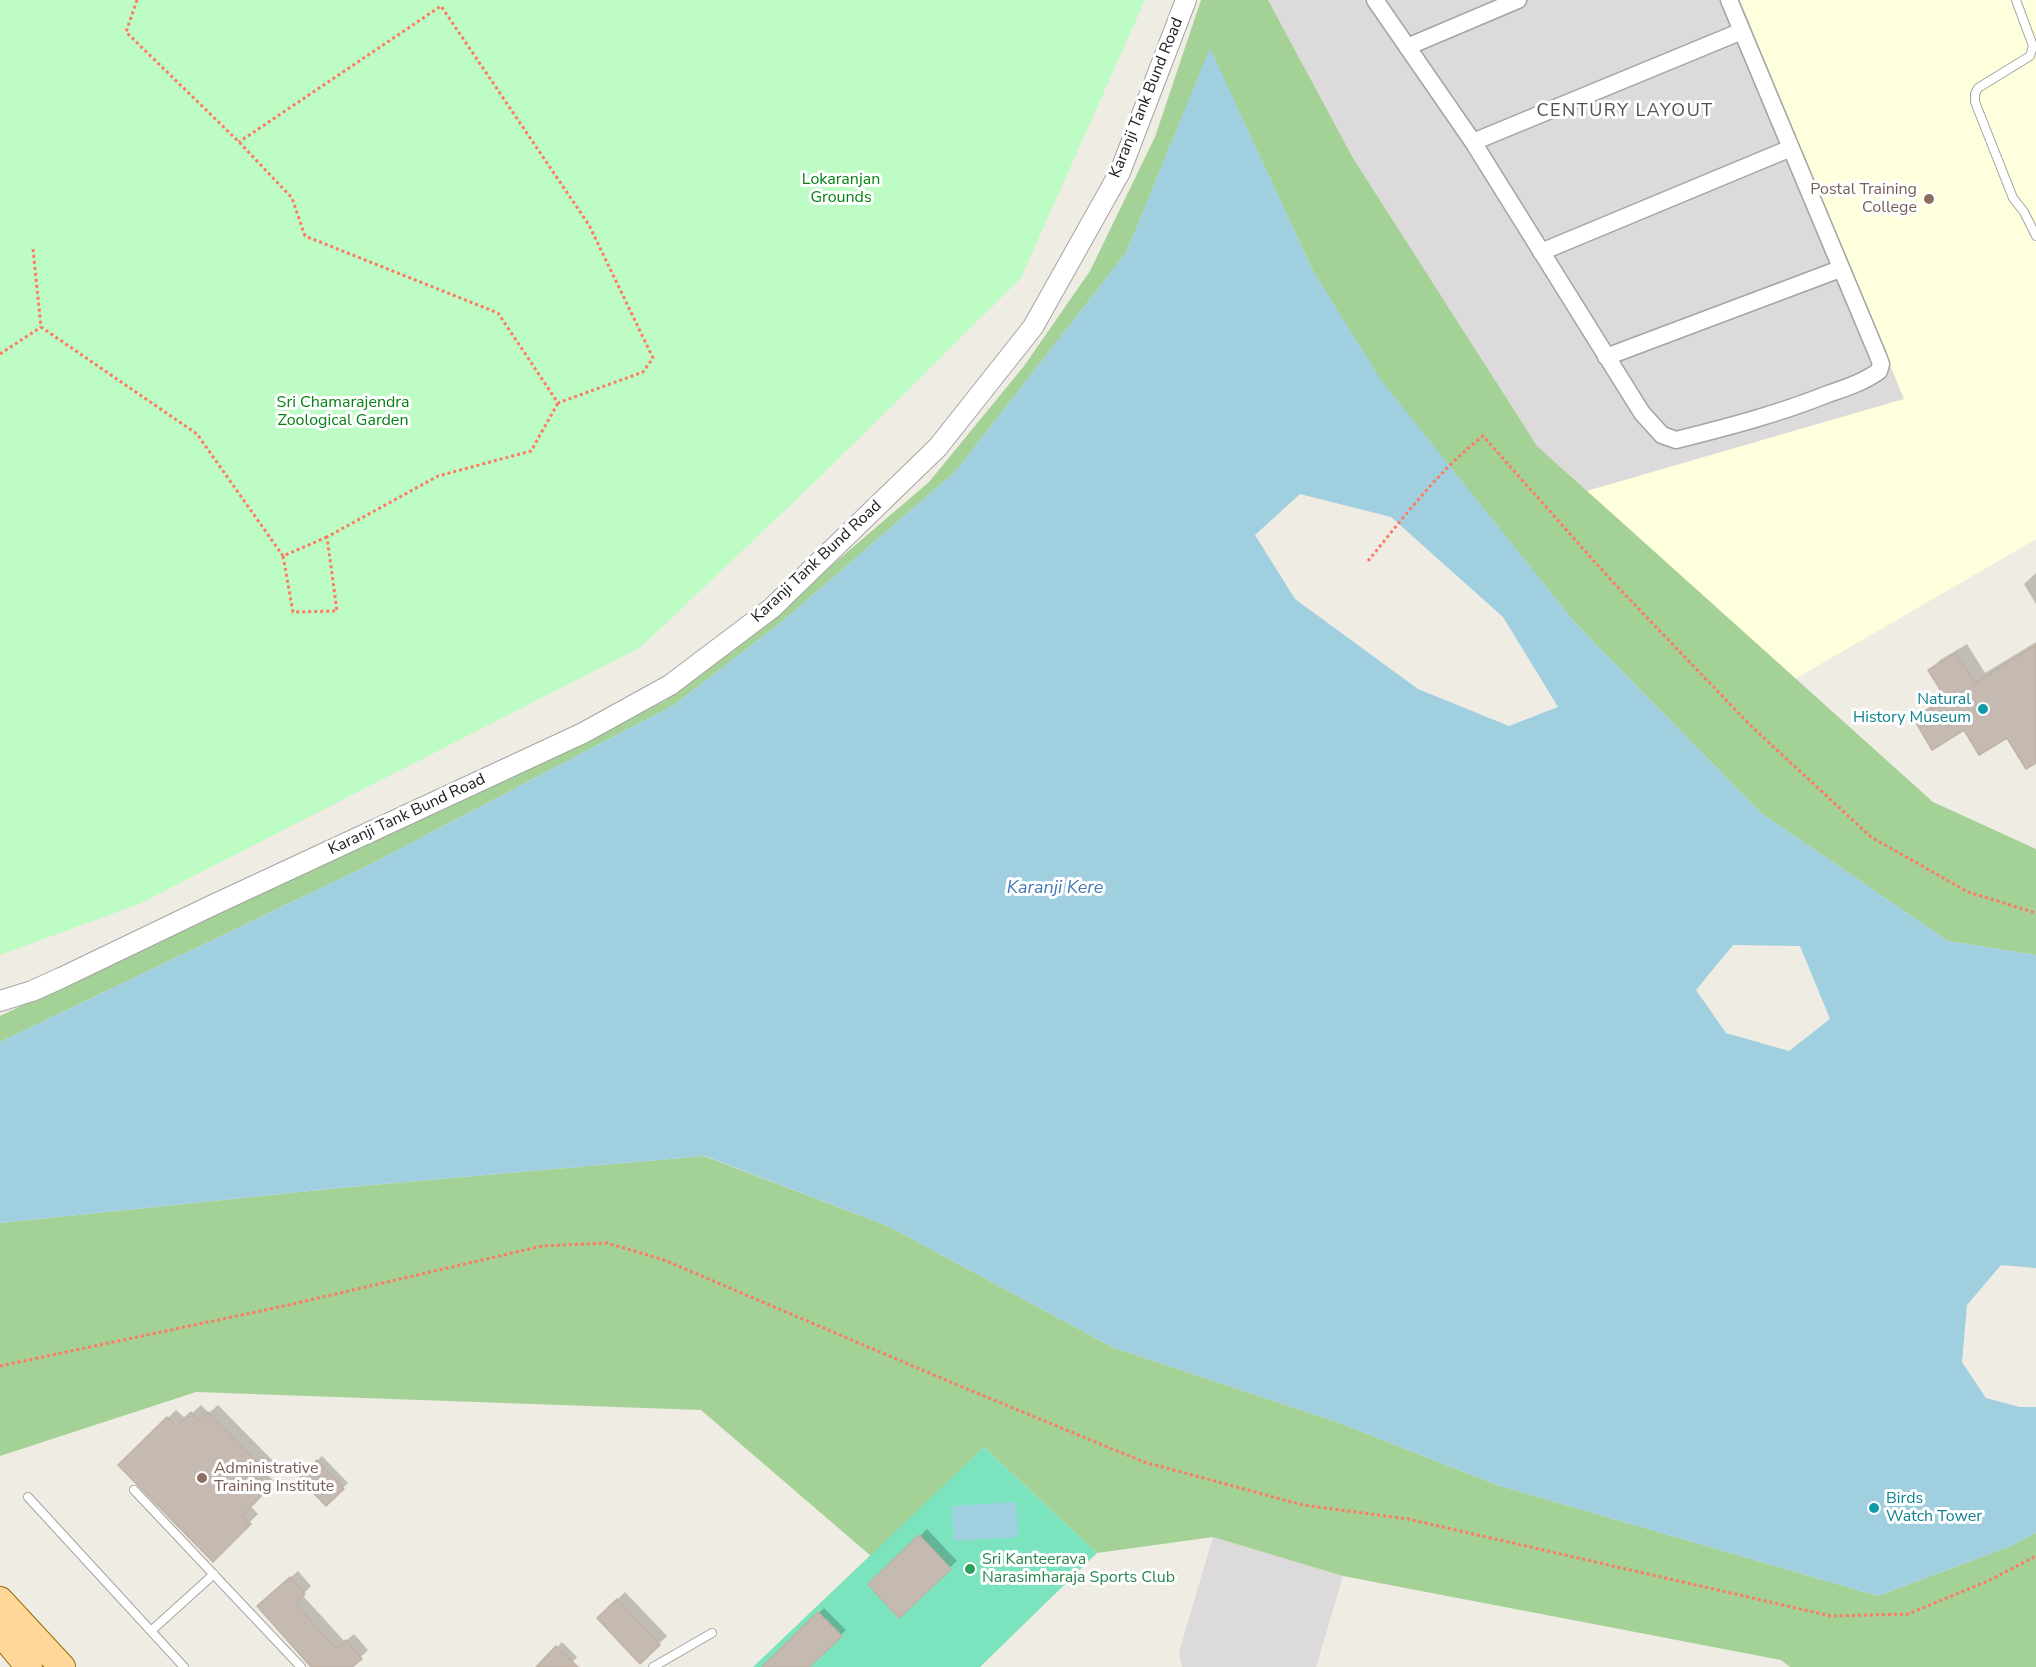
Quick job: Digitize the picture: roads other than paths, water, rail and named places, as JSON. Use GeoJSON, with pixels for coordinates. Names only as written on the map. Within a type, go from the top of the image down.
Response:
{"type":"FeatureCollection","features":[{"type":"Feature","properties":{"kind":"main road"},"geometry":{"type":"LineString","coordinates":[[0,1600],[62,1667]]}},
{"type":"Feature","properties":{"kind":"main road"},"geometry":{"type":"LineString","coordinates":[[0,1632],[29,1667]]}},
{"type":"Feature","properties":{"kind":"street","name":"Karanji Tank Bund Road"},"geometry":{"type":"LineString","coordinates":[[0,1001],[32,991],[61,978],[213,904],[583,733],[670,686],[772,608],[938,447],[1033,327],[1120,172],[1186,0]]}},
{"type":"Feature","properties":{"kind":"street"},"geometry":{"type":"LineString","coordinates":[[1375,0],[1473,142],[1642,413],[1657,430],[1676,440],[1767,417],[1796,407],[1866,379],[1879,372],[1880,367],[1878,356],[1729,0]]}},
{"type":"Feature","properties":{"kind":"street"},"geometry":{"type":"LineString","coordinates":[[1407,46],[1518,0]]}},
{"type":"Feature","properties":{"kind":"street"},"geometry":{"type":"LineString","coordinates":[[1473,142],[1742,32]]}},
{"type":"Feature","properties":{"kind":"street"},"geometry":{"type":"LineString","coordinates":[[1541,252],[1791,148]]}},
{"type":"Feature","properties":{"kind":"street"},"geometry":{"type":"LineString","coordinates":[[1606,357],[1840,268]]}},
{"type":"Feature","properties":{"kind":"lane"},"geometry":{"type":"LineString","coordinates":[[2016,0],[2033,46],[2033,52],[1978,88],[1974,102],[2013,198],[2024,212],[2036,236]]}},
{"type":"Feature","properties":{"kind":"lane"},"geometry":{"type":"LineString","coordinates":[[134,1490],[301,1667]]}},
{"type":"Feature","properties":{"kind":"lane"},"geometry":{"type":"LineString","coordinates":[[28,1497],[184,1667]]}},
{"type":"Feature","properties":{"kind":"lane"},"geometry":{"type":"LineString","coordinates":[[151,1631],[214,1574]]}},
{"type":"Feature","properties":{"kind":"lane"},"geometry":{"type":"LineString","coordinates":[[653,1667],[712,1633]]}},
{"type":"Feature","properties":{"kind":"water","name":"Karanji Kere"},"geometry":{"type":"Polygon","coordinates":[[[1210,48],[1313,271],[1381,380],[1576,624],[1761,813],[1948,941],[2036,955],[2036,1268],[2001,1265],[1967,1305],[1962,1362],[1986,1398],[2020,1407],[2036,1407],[2036,1533],[2011,1546],[1878,1596],[1497,1485],[1337,1422],[1112,1347],[888,1226],[705,1156],[349,1187],[0,1223],[0,1042],[369,865],[674,705],[784,620],[955,472],[1126,253],[1210,48]],[[1300,494],[1255,535],[1295,599],[1418,689],[1509,726],[1558,707],[1503,617],[1391,517],[1300,494]],[[1733,945],[1696,990],[1726,1033],[1789,1051],[1830,1019],[1800,946],[1733,945]]]}},
{"type":"Feature","properties":{"kind":"water"},"geometry":{"type":"Polygon","coordinates":[[[1016,1502],[1018,1537],[954,1541],[952,1506],[1016,1502]]]}},
{"type":"Feature","properties":{"kind":"place","name":"Postal Training College"},"geometry":{"type":"Point","coordinates":[1929,199]}},
{"type":"Feature","properties":{"kind":"place","name":"Natural History Museum"},"geometry":{"type":"Point","coordinates":[1983,709]}},
{"type":"Feature","properties":{"kind":"place","name":"Administrative Training Institute"},"geometry":{"type":"Point","coordinates":[202,1478]}},
{"type":"Feature","properties":{"kind":"place","name":"Birds Watch Tower"},"geometry":{"type":"Point","coordinates":[1874,1508]}},
{"type":"Feature","properties":{"kind":"place","name":"Sri Kanteerava Narasimharaja Sports Club"},"geometry":{"type":"Point","coordinates":[970,1569]}},
{"type":"Feature","properties":{"kind":"district","name":"CENTURY LAYOUT"},"geometry":{"type":"Point","coordinates":[1625,112]}},
{"type":"Feature","properties":{"kind":"park label","name":"Lokaranjan Grounds"},"geometry":{"type":"Point","coordinates":[841,189]}},
{"type":"Feature","properties":{"kind":"park label","name":"Sri Chamarajendra Zoological Garden"},"geometry":{"type":"Point","coordinates":[343,412]}}]}
